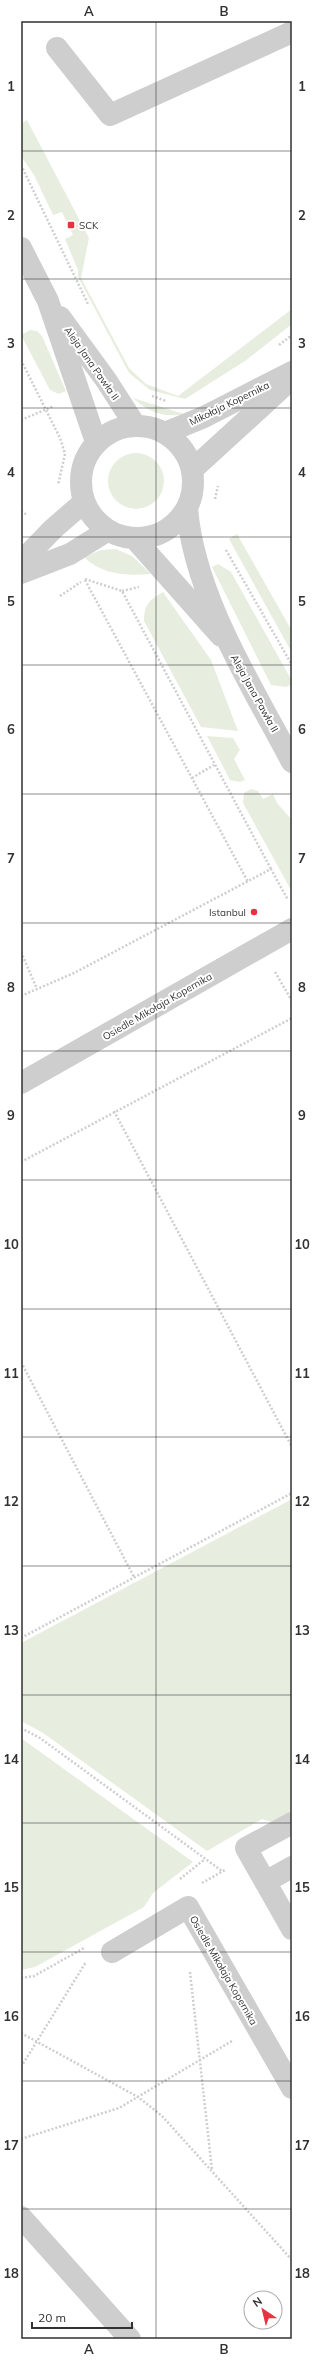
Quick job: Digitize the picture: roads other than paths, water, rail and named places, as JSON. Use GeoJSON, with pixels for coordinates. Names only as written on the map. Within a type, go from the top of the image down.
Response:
{"type":"FeatureCollection","features":[{"type":"Feature","properties":{"kind":"street"},"geometry":{"type":"LineString","coordinates":[[57,48],[110,115],[292,32]]}},
{"type":"Feature","properties":{"kind":"street","name":"Aleja Jana Pawła II"},"geometry":{"type":"LineString","coordinates":[[21,248],[48,301],[96,442]]}},
{"type":"Feature","properties":{"kind":"street","name":"Aleja Jana Pawła II"},"geometry":{"type":"LineString","coordinates":[[48,301],[106,380],[135,425]]}},
{"type":"Feature","properties":{"kind":"street","name":"Mikołaja Kopernika"},"geometry":{"type":"LineString","coordinates":[[165,433],[204,417],[292,372]]}},
{"type":"Feature","properties":{"kind":"street","name":"Mikołaja Kopernika"},"geometry":{"type":"LineString","coordinates":[[192,470],[292,379]]}},
{"type":"Feature","properties":{"kind":"street"},"geometry":{"type":"LineString","coordinates":[[135,425],[150,427],[165,433],[181,446],[187,455],[192,470],[192,496],[187,508],[174,525],[155,536],[134,538],[123,537],[107,530],[92,517],[84,502],[80,487],[81,470],[87,456],[96,442],[114,430],[135,425]]}},
{"type":"Feature","properties":{"kind":"street"},"geometry":{"type":"LineString","coordinates":[[21,562],[53,529],[84,502]]}},
{"type":"Feature","properties":{"kind":"street","name":"Aleja Jana Pawła II"},"geometry":{"type":"LineString","coordinates":[[187,508],[189,526],[197,562],[229,644],[292,762]]}},
{"type":"Feature","properties":{"kind":"street"},"geometry":{"type":"LineString","coordinates":[[21,573],[70,554],[107,530]]}},
{"type":"Feature","properties":{"kind":"street","name":"Aleja Jana Pawła II"},"geometry":{"type":"LineString","coordinates":[[134,538],[229,644]]}},
{"type":"Feature","properties":{"kind":"street","name":"Osiedle Mikołaja Kopernika"},"geometry":{"type":"LineString","coordinates":[[21,1083],[292,929]]}},
{"type":"Feature","properties":{"kind":"street"},"geometry":{"type":"LineString","coordinates":[[292,1823],[246,1848],[292,1929]]}},
{"type":"Feature","properties":{"kind":"street"},"geometry":{"type":"LineString","coordinates":[[265,1882],[292,1867]]}},
{"type":"Feature","properties":{"kind":"street","name":"Osiedle Mikołaja Kopernika"},"geometry":{"type":"LineString","coordinates":[[112,1952],[188,1907],[292,2088]]}},
{"type":"Feature","properties":{"kind":"street"},"geometry":{"type":"LineString","coordinates":[[21,2217],[130,2339]]}},
{"type":"Feature","properties":{"kind":"place","name":"SCK"},"geometry":{"type":"Point","coordinates":[71,225]}},
{"type":"Feature","properties":{"kind":"place","name":"Istanbul"},"geometry":{"type":"Point","coordinates":[254,912]}}]}
